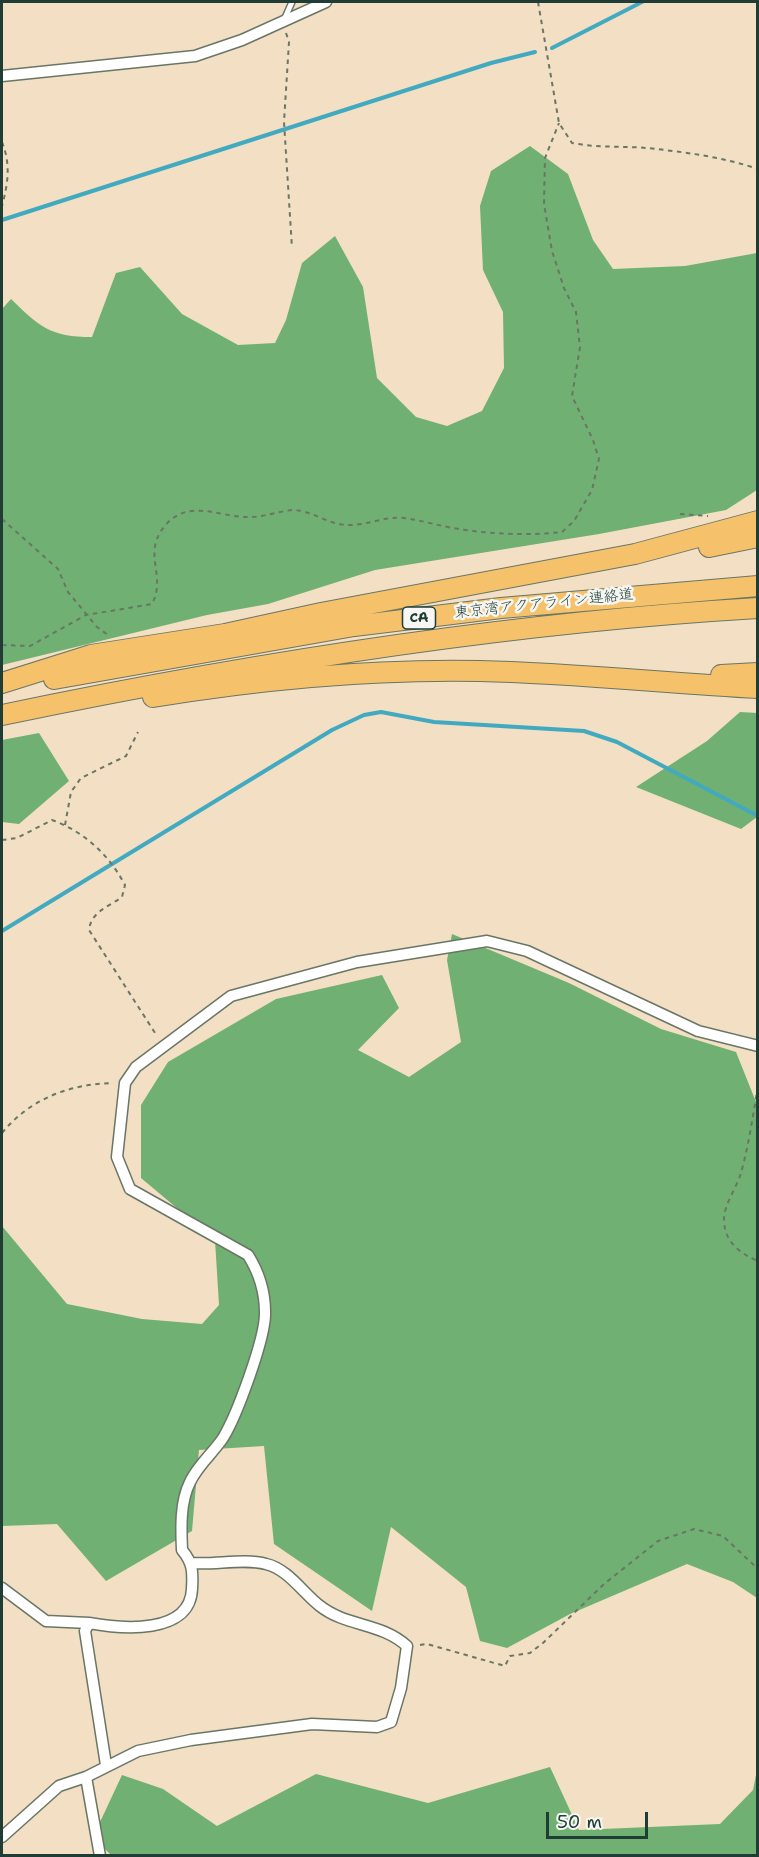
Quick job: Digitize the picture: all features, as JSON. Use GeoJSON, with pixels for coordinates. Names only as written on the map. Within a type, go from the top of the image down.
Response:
{"type":"FeatureCollection","features":[{"type":"Feature","properties":{"kind":"highway"},"geometry":{"type":"LineString","coordinates":[[2,683],[91,655],[225,634],[321,613],[635,554],[758,521]]}},
{"type":"Feature","properties":{"kind":"highway"},"geometry":{"type":"LineString","coordinates":[[635,554],[678,553],[758,537]]}},
{"type":"Feature","properties":{"kind":"highway","name":"東京湾アクアライン連絡道"},"geometry":{"type":"LineString","coordinates":[[2,690],[82,673],[354,626],[512,607],[758,586]]}},
{"type":"Feature","properties":{"kind":"highway","name":"東京湾アクアライン連絡道"},"geometry":{"type":"LineString","coordinates":[[2,715],[228,669],[370,648],[506,631],[758,609]]}},
{"type":"Feature","properties":{"kind":"highway"},"geometry":{"type":"LineString","coordinates":[[2,723],[235,684],[330,673],[480,671],[758,688]]}},
{"type":"Feature","properties":{"kind":"highway"},"geometry":{"type":"LineString","coordinates":[[634,681],[668,676],[758,673]]}},
{"type":"Feature","properties":{"kind":"street"},"geometry":{"type":"LineString","coordinates":[[2,76],[195,56],[222,49],[326,2]]}},
{"type":"Feature","properties":{"kind":"street"},"geometry":{"type":"LineString","coordinates":[[2,1588],[46,1621],[136,1628],[164,1622],[185,1611],[192,1600],[192,1563],[182,1550],[184,1500],[189,1483],[223,1438],[237,1409],[255,1358],[265,1312],[257,1270],[248,1255],[130,1189],[117,1157],[125,1083],[136,1067],[231,996],[357,962],[487,941],[527,951],[698,1031],[758,1046]]}},
{"type":"Feature","properties":{"kind":"street"},"geometry":{"type":"LineString","coordinates":[[2,1837],[59,1786],[86,1777],[138,1751],[191,1740],[312,1724],[386,1726],[396,1713],[406,1646],[385,1630],[343,1619],[321,1606],[293,1580],[266,1563],[192,1563]]}},
{"type":"Feature","properties":{"kind":"street"},"geometry":{"type":"LineString","coordinates":[[89,1623],[85,1631],[106,1765]]}},
{"type":"Feature","properties":{"kind":"street"},"geometry":{"type":"LineString","coordinates":[[86,1777],[100,1856]]}},
{"type":"Feature","properties":{"kind":"lane"},"geometry":{"type":"LineString","coordinates":[[283,21],[292,2]]}},
{"type":"Feature","properties":{"kind":"path"},"geometry":{"type":"LineString","coordinates":[[538,2],[559,123],[572,143],[598,148],[646,148],[733,160],[758,170]]}},
{"type":"Feature","properties":{"kind":"path"},"geometry":{"type":"LineString","coordinates":[[283,21],[289,42],[284,122],[292,248]]}},
{"type":"Feature","properties":{"kind":"path"},"geometry":{"type":"LineString","coordinates":[[2,645],[30,646],[86,615],[152,604],[159,591],[153,552],[155,540],[164,526],[178,513],[198,509],[250,517],[295,510],[329,523],[349,525],[404,518],[454,528],[525,533],[562,532],[574,520],[592,490],[599,459],[572,396],[580,347],[576,312],[564,288],[552,251],[544,204],[544,158],[559,123]]}},
{"type":"Feature","properties":{"kind":"path"},"geometry":{"type":"LineString","coordinates":[[2,142],[7,155],[9,175],[2,206]]}},
{"type":"Feature","properties":{"kind":"path"},"geometry":{"type":"LineString","coordinates":[[2,519],[58,569],[68,592],[86,615],[97,627],[113,638]]}},
{"type":"Feature","properties":{"kind":"path"},"geometry":{"type":"LineString","coordinates":[[65,825],[71,792],[81,778],[126,756],[138,732]]}},
{"type":"Feature","properties":{"kind":"path"},"geometry":{"type":"LineString","coordinates":[[2,840],[17,838],[52,820],[65,825],[94,844],[125,885],[122,897],[97,912],[90,921],[89,930],[163,1046]]}},
{"type":"Feature","properties":{"kind":"path"},"geometry":{"type":"LineString","coordinates":[[2,1133],[19,1113],[35,1103],[72,1088],[94,1084],[125,1083]]}},
{"type":"Feature","properties":{"kind":"path"},"geometry":{"type":"LineString","coordinates":[[758,1086],[740,1176],[723,1219],[728,1241],[744,1255],[758,1261]]}},
{"type":"Feature","properties":{"kind":"path"},"geometry":{"type":"LineString","coordinates":[[406,1646],[428,1644],[505,1666],[510,1656],[530,1653],[543,1643],[604,1584],[658,1541],[694,1529],[723,1536],[758,1569]]}},
{"type":"Feature","properties":{"kind":"green space"},"geometry":{"type":"Polygon","coordinates":[[[530,146],[568,174],[593,240],[613,269],[685,266],[757,253],[757,490],[726,510],[599,534],[375,570],[268,604],[207,615],[2,665],[2,309],[11,299],[47,329],[66,335],[92,337],[116,273],[140,267],[182,314],[238,345],[275,343],[286,320],[302,263],[335,236],[363,287],[377,378],[416,417],[447,426],[482,411],[504,368],[503,312],[483,270],[480,206],[491,171],[530,146]]]}},
{"type":"Feature","properties":{"kind":"green space"},"geometry":{"type":"Polygon","coordinates":[[[740,712],[757,713],[757,817],[741,829],[636,787],[707,741],[740,712]]]}},
{"type":"Feature","properties":{"kind":"green space"},"geometry":{"type":"Polygon","coordinates":[[[39,733],[69,781],[19,824],[2,822],[2,740],[39,733]]]}},
{"type":"Feature","properties":{"kind":"green space"},"geometry":{"type":"Polygon","coordinates":[[[452,934],[569,983],[661,1029],[736,1052],[758,1107],[757,1598],[733,1582],[687,1564],[570,1614],[507,1648],[480,1641],[466,1587],[391,1527],[372,1611],[274,1544],[264,1446],[199,1450],[192,1531],[106,1581],[57,1524],[2,1526],[2,1226],[67,1304],[142,1319],[202,1324],[219,1305],[215,1240],[141,1178],[141,1105],[168,1062],[276,999],[382,975],[399,1008],[358,1050],[409,1077],[461,1042],[447,960],[452,934]]]}},
{"type":"Feature","properties":{"kind":"green space"},"geometry":{"type":"Polygon","coordinates":[[[550,1767],[579,1830],[720,1824],[753,1790],[757,1770],[757,1855],[112,1856],[93,1837],[122,1775],[163,1789],[217,1826],[316,1774],[428,1803],[550,1767]]]}},
{"type":"Feature","properties":{"kind":"waterway"},"geometry":{"type":"LineString","coordinates":[[552,48],[642,2]]}},
{"type":"Feature","properties":{"kind":"waterway"},"geometry":{"type":"LineString","coordinates":[[2,220],[491,63],[535,52]]}},
{"type":"Feature","properties":{"kind":"waterway"},"geometry":{"type":"LineString","coordinates":[[2,931],[332,730],[364,715],[381,712],[434,722],[584,731],[617,742],[758,816]]}}]}
